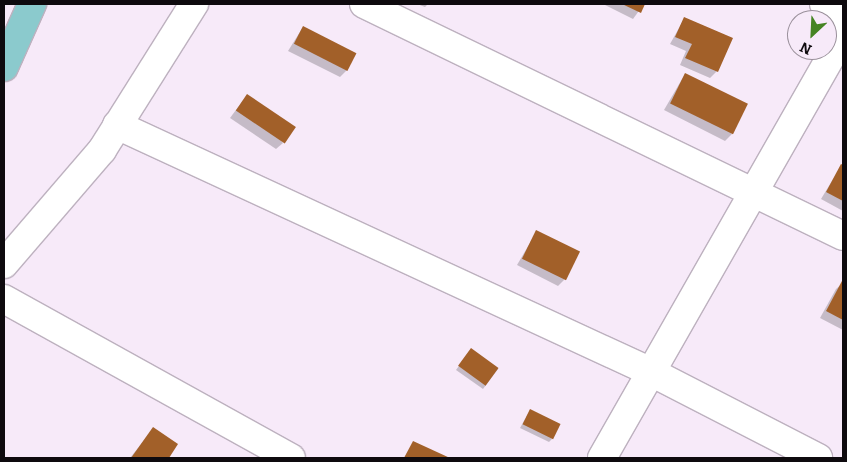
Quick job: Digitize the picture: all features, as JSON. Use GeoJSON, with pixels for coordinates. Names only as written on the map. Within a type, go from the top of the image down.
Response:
{"type":"FeatureCollection","features":[{"type":"Feature","properties":{"kind":"main road"},"geometry":{"type":"LineString","coordinates":[[4,67],[32,4]]}},
{"type":"Feature","properties":{"kind":"street"},"geometry":{"type":"LineString","coordinates":[[4,264],[102,150],[194,4]]}},
{"type":"Feature","properties":{"kind":"street"},"geometry":{"type":"LineString","coordinates":[[364,4],[751,194],[843,236]]}},
{"type":"Feature","properties":{"kind":"street"},"geometry":{"type":"LineString","coordinates":[[824,4],[843,14]]}},
{"type":"Feature","properties":{"kind":"street"},"geometry":{"type":"LineString","coordinates":[[602,458],[751,194],[843,36]]}},
{"type":"Feature","properties":{"kind":"street"},"geometry":{"type":"LineString","coordinates":[[117,125],[651,372],[818,458]]}},
{"type":"Feature","properties":{"kind":"street"},"geometry":{"type":"LineString","coordinates":[[4,298],[291,458]]}},
{"type":"Feature","properties":{"kind":"building"},"geometry":{"type":"Polygon","coordinates":[[[622,4],[645,4],[641,13],[622,4]]]}},
{"type":"Feature","properties":{"kind":"building"},"geometry":{"type":"Polygon","coordinates":[[[684,17],[733,38],[718,72],[685,58],[692,44],[675,37],[684,17]]]}},
{"type":"Feature","properties":{"kind":"building"},"geometry":{"type":"Polygon","coordinates":[[[303,26],[356,53],[347,71],[294,44],[303,26]]]}},
{"type":"Feature","properties":{"kind":"building"},"geometry":{"type":"Polygon","coordinates":[[[685,73],[748,104],[733,134],[670,104],[685,73]]]}},
{"type":"Feature","properties":{"kind":"building"},"geometry":{"type":"Polygon","coordinates":[[[247,94],[296,127],[285,144],[236,111],[247,94]]]}},
{"type":"Feature","properties":{"kind":"building"},"geometry":{"type":"Polygon","coordinates":[[[841,164],[843,165],[843,201],[826,192],[841,164]]]}},
{"type":"Feature","properties":{"kind":"building"},"geometry":{"type":"Polygon","coordinates":[[[536,230],[580,251],[566,280],[522,259],[536,230]]]}},
{"type":"Feature","properties":{"kind":"building"},"geometry":{"type":"Polygon","coordinates":[[[843,279],[843,320],[826,311],[843,279]]]}},
{"type":"Feature","properties":{"kind":"building"},"geometry":{"type":"Polygon","coordinates":[[[471,348],[499,368],[486,386],[458,366],[471,348]]]}},
{"type":"Feature","properties":{"kind":"building"},"geometry":{"type":"Polygon","coordinates":[[[530,409],[561,424],[553,439],[523,424],[530,409]]]}},
{"type":"Feature","properties":{"kind":"building"},"geometry":{"type":"Polygon","coordinates":[[[153,427],[178,444],[169,458],[131,458],[153,427]]]}},
{"type":"Feature","properties":{"kind":"building"},"geometry":{"type":"Polygon","coordinates":[[[413,441],[450,458],[404,458],[413,441]]]}}]}
